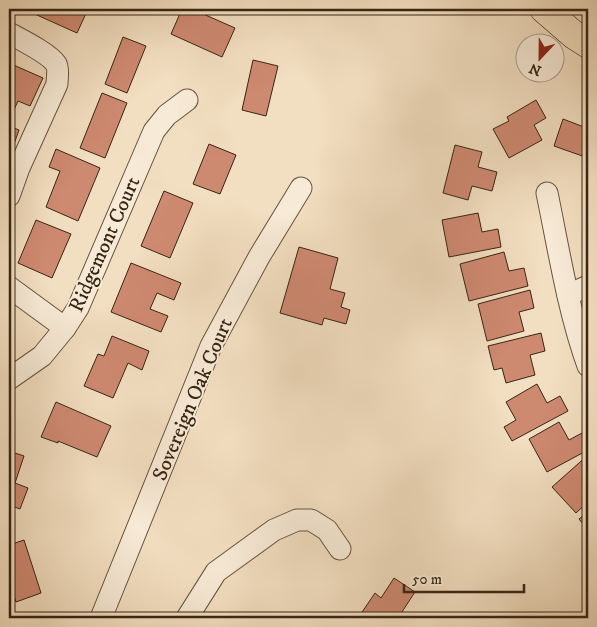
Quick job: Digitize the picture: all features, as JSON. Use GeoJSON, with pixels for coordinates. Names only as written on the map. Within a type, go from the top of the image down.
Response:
{"type":"FeatureCollection","features":[{"type":"Feature","properties":{"kind":"main road"},"geometry":{"type":"LineString","coordinates":[[544,9],[574,36],[588,44]]}},
{"type":"Feature","properties":{"kind":"street"},"geometry":{"type":"LineString","coordinates":[[9,33],[50,58],[56,64],[57,70],[57,84],[18,168],[9,196]]}},
{"type":"Feature","properties":{"kind":"street","name":"Ridgemont Court"},"geometry":{"type":"LineString","coordinates":[[9,379],[42,356],[65,328],[78,308],[154,131],[167,115],[188,100]]}},
{"type":"Feature","properties":{"kind":"street","name":"Sovereign Oak Court"},"geometry":{"type":"LineString","coordinates":[[101,618],[212,346],[259,257],[301,188]]}},
{"type":"Feature","properties":{"kind":"street"},"geometry":{"type":"LineString","coordinates":[[547,193],[568,295],[588,366]]}},
{"type":"Feature","properties":{"kind":"street"},"geometry":{"type":"LineString","coordinates":[[568,295],[588,286]]}},
{"type":"Feature","properties":{"kind":"street"},"geometry":{"type":"LineString","coordinates":[[9,287],[65,328]]}},
{"type":"Feature","properties":{"kind":"street"},"geometry":{"type":"LineString","coordinates":[[187,618],[216,572],[274,530],[297,520],[311,520],[327,530],[340,550]]}},
{"type":"Feature","properties":{"kind":"building"},"geometry":{"type":"Polygon","coordinates":[[[29,9],[88,9],[77,33],[28,11],[29,9]]]}},
{"type":"Feature","properties":{"kind":"building"},"geometry":{"type":"Polygon","coordinates":[[[182,9],[192,9],[235,28],[222,57],[171,34],[182,9]]]}},
{"type":"Feature","properties":{"kind":"building"},"geometry":{"type":"Polygon","coordinates":[[[123,37],[146,46],[127,93],[105,84],[123,37]]]}},
{"type":"Feature","properties":{"kind":"building"},"geometry":{"type":"Polygon","coordinates":[[[253,60],[278,66],[266,116],[242,110],[253,60]]]}},
{"type":"Feature","properties":{"kind":"building"},"geometry":{"type":"Polygon","coordinates":[[[9,63],[43,78],[30,106],[18,101],[13,112],[9,110],[9,63]]]}},
{"type":"Feature","properties":{"kind":"building"},"geometry":{"type":"Polygon","coordinates":[[[102,93],[127,103],[105,158],[80,148],[102,93]]]}},
{"type":"Feature","properties":{"kind":"building"},"geometry":{"type":"Polygon","coordinates":[[[536,100],[546,118],[534,125],[542,140],[509,158],[493,129],[509,121],[507,117],[536,100]]]}},
{"type":"Feature","properties":{"kind":"building"},"geometry":{"type":"Polygon","coordinates":[[[588,116],[588,158],[554,146],[563,119],[584,127],[588,116]]]}},
{"type":"Feature","properties":{"kind":"building"},"geometry":{"type":"Polygon","coordinates":[[[9,126],[19,130],[9,158],[9,126]]]}},
{"type":"Feature","properties":{"kind":"building"},"geometry":{"type":"Polygon","coordinates":[[[209,144],[236,155],[220,194],[193,184],[209,144]]]}},
{"type":"Feature","properties":{"kind":"building"},"geometry":{"type":"Polygon","coordinates":[[[455,145],[482,152],[478,167],[497,172],[492,191],[472,186],[468,200],[443,193],[455,145]]]}},
{"type":"Feature","properties":{"kind":"building"},"geometry":{"type":"Polygon","coordinates":[[[56,149],[100,168],[78,221],[46,207],[60,171],[49,167],[56,149]]]}},
{"type":"Feature","properties":{"kind":"building"},"geometry":{"type":"Polygon","coordinates":[[[164,191],[193,203],[170,258],[141,246],[164,191]]]}},
{"type":"Feature","properties":{"kind":"building"},"geometry":{"type":"Polygon","coordinates":[[[478,213],[482,232],[498,229],[501,247],[449,257],[442,220],[478,213]]]}},
{"type":"Feature","properties":{"kind":"building"},"geometry":{"type":"Polygon","coordinates":[[[36,220],[71,234],[52,278],[18,263],[36,220]]]}},
{"type":"Feature","properties":{"kind":"building"},"geometry":{"type":"Polygon","coordinates":[[[299,247],[338,258],[330,289],[345,293],[341,307],[350,310],[346,324],[324,318],[322,325],[280,313],[299,247]]]}},
{"type":"Feature","properties":{"kind":"building"},"geometry":{"type":"Polygon","coordinates":[[[504,252],[509,271],[524,268],[528,286],[469,301],[460,264],[504,252]]]}},
{"type":"Feature","properties":{"kind":"building"},"geometry":{"type":"Polygon","coordinates":[[[131,263],[181,283],[174,300],[157,293],[150,309],[168,316],[161,332],[111,312],[131,263]]]}},
{"type":"Feature","properties":{"kind":"building"},"geometry":{"type":"Polygon","coordinates":[[[530,290],[534,308],[519,312],[524,331],[487,341],[478,304],[530,290]]]}},
{"type":"Feature","properties":{"kind":"building"},"geometry":{"type":"Polygon","coordinates":[[[541,333],[545,351],[530,355],[535,375],[506,383],[502,368],[494,370],[488,346],[541,333]]]}},
{"type":"Feature","properties":{"kind":"building"},"geometry":{"type":"Polygon","coordinates":[[[112,336],[149,351],[142,370],[128,363],[113,398],[84,386],[98,354],[104,356],[112,336]]]}},
{"type":"Feature","properties":{"kind":"building"},"geometry":{"type":"Polygon","coordinates":[[[537,384],[547,403],[560,396],[568,411],[512,441],[504,427],[516,420],[506,402],[537,384]]]}},
{"type":"Feature","properties":{"kind":"building"},"geometry":{"type":"Polygon","coordinates":[[[56,402],[111,426],[97,457],[58,441],[58,443],[41,437],[56,402]]]}},
{"type":"Feature","properties":{"kind":"building"},"geometry":{"type":"Polygon","coordinates":[[[559,422],[569,440],[582,433],[588,444],[588,450],[547,472],[529,439],[559,422]]]}},
{"type":"Feature","properties":{"kind":"building"},"geometry":{"type":"Polygon","coordinates":[[[9,451],[24,456],[15,483],[28,488],[20,509],[9,505],[9,451]]]}},
{"type":"Feature","properties":{"kind":"building"},"geometry":{"type":"Polygon","coordinates":[[[588,455],[588,502],[576,513],[552,487],[588,455]]]}},
{"type":"Feature","properties":{"kind":"building"},"geometry":{"type":"Polygon","coordinates":[[[588,512],[588,530],[579,519],[588,512]]]}},
{"type":"Feature","properties":{"kind":"building"},"geometry":{"type":"Polygon","coordinates":[[[24,540],[41,593],[16,602],[9,580],[9,545],[24,540]]]}},
{"type":"Feature","properties":{"kind":"building"},"geometry":{"type":"Polygon","coordinates":[[[394,578],[415,592],[398,618],[358,618],[375,593],[381,598],[394,578]]]}}]}
